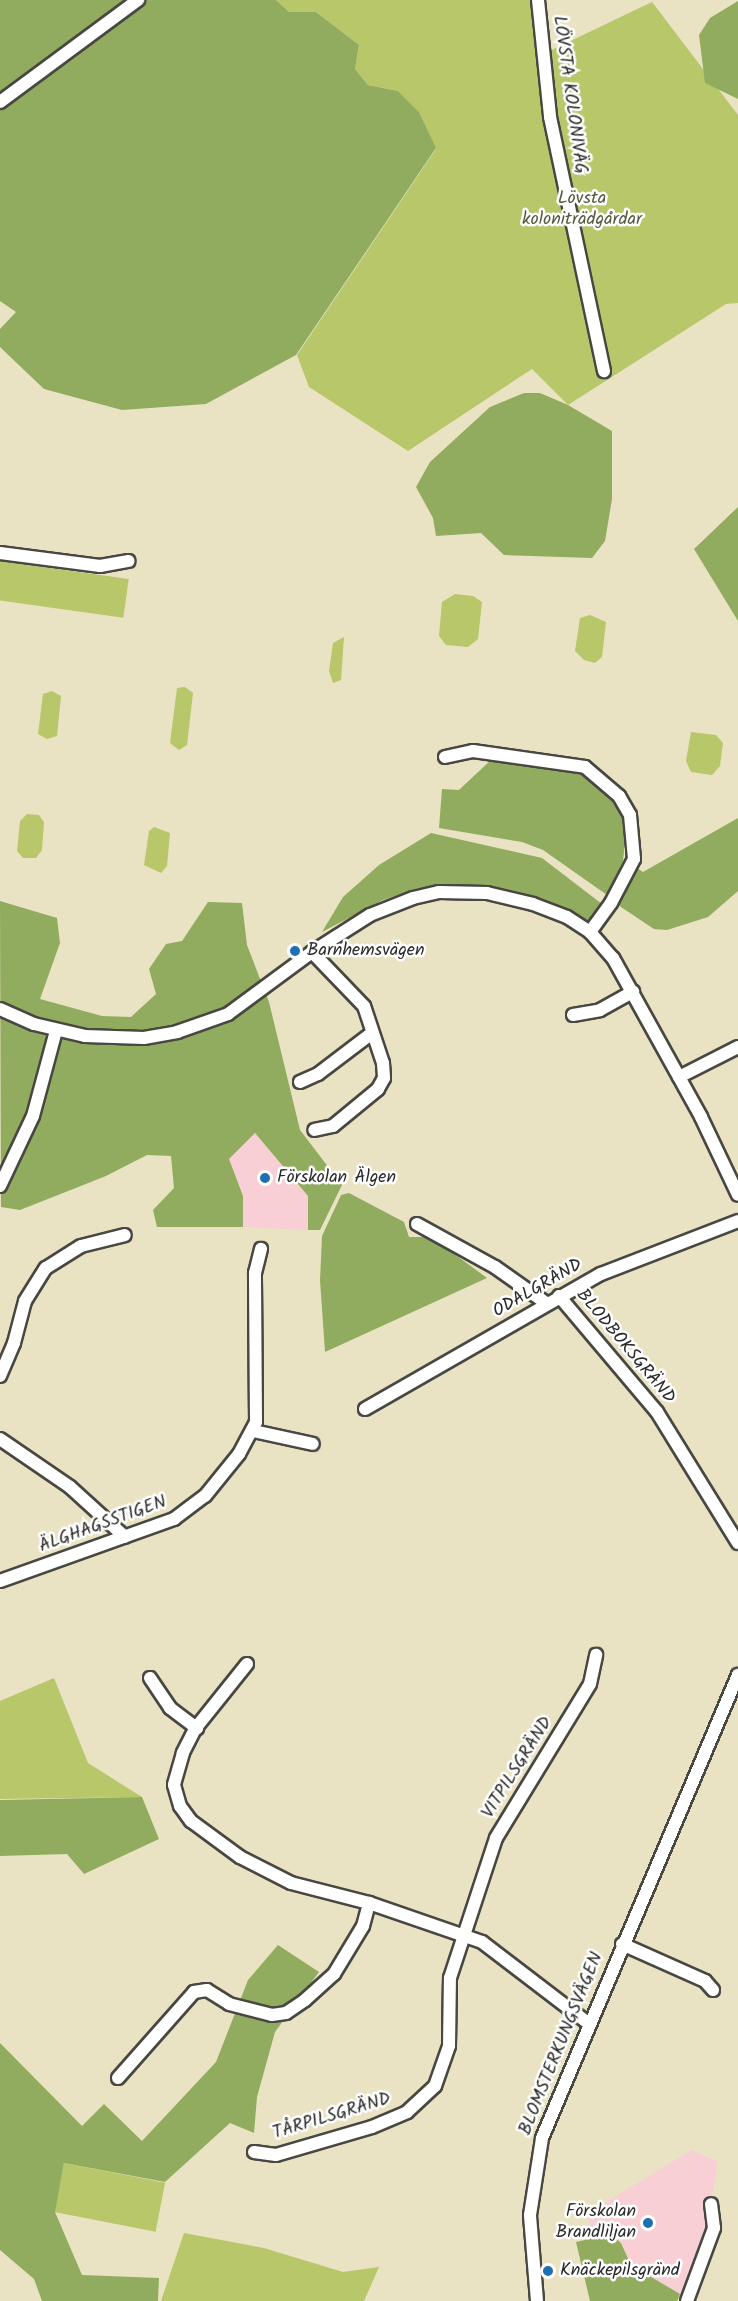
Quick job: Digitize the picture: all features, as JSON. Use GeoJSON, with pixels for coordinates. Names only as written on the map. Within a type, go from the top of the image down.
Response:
{"type":"FeatureCollection","features":[{"type":"Feature","properties":{"kind":"street"},"geometry":{"type":"LineString","coordinates":[[0,102],[138,0]]}},
{"type":"Feature","properties":{"kind":"street","name":"LÖVSTA KOLONIVÄG"},"geometry":{"type":"LineString","coordinates":[[538,0],[550,117],[604,372]]}},
{"type":"Feature","properties":{"kind":"street"},"geometry":{"type":"LineString","coordinates":[[0,553],[100,566],[129,561]]}},
{"type":"Feature","properties":{"kind":"street"},"geometry":{"type":"LineString","coordinates":[[445,756],[473,751],[585,767],[619,796],[630,815],[634,859],[611,903],[590,932]]}},
{"type":"Feature","properties":{"kind":"street"},"geometry":{"type":"LineString","coordinates":[[0,1009],[56,1031],[113,1039],[144,1038],[201,1025],[255,998],[312,952],[370,915],[439,892],[487,893],[533,904],[567,917],[590,932],[613,958],[679,1077],[738,1195]]}},
{"type":"Feature","properties":{"kind":"street"},"geometry":{"type":"LineString","coordinates":[[312,952],[364,1006],[383,1063],[383,1083],[333,1126],[314,1130]]}},
{"type":"Feature","properties":{"kind":"street"},"geometry":{"type":"LineString","coordinates":[[573,1015],[600,1010],[633,992]]}},
{"type":"Feature","properties":{"kind":"street"},"geometry":{"type":"LineString","coordinates":[[0,1186],[33,1116],[56,1031]]}},
{"type":"Feature","properties":{"kind":"street"},"geometry":{"type":"LineString","coordinates":[[300,1082],[318,1074],[372,1033]]}},
{"type":"Feature","properties":{"kind":"street"},"geometry":{"type":"LineString","coordinates":[[679,1077],[738,1047]]}},
{"type":"Feature","properties":{"kind":"street","name":"ODALGRÄND"},"geometry":{"type":"LineString","coordinates":[[365,1408],[546,1303],[601,1274],[738,1221]]}},
{"type":"Feature","properties":{"kind":"street"},"geometry":{"type":"LineString","coordinates":[[417,1224],[495,1267],[546,1303]]}},
{"type":"Feature","properties":{"kind":"street"},"geometry":{"type":"LineString","coordinates":[[0,1376],[12,1351],[25,1301],[46,1268],[81,1246],[125,1235]]}},
{"type":"Feature","properties":{"kind":"street","name":"ÄLGHAGSSTIGEN"},"geometry":{"type":"LineString","coordinates":[[0,1581],[155,1528],[190,1509],[218,1481],[253,1431],[259,1380],[255,1273],[261,1249]]}},
{"type":"Feature","properties":{"kind":"street","name":"BLODBOKSGRÄND"},"geometry":{"type":"LineString","coordinates":[[560,1296],[657,1412],[738,1543]]}},
{"type":"Feature","properties":{"kind":"street"},"geometry":{"type":"LineString","coordinates":[[253,1431],[313,1444]]}},
{"type":"Feature","properties":{"kind":"street"},"geometry":{"type":"LineString","coordinates":[[0,1439],[70,1486],[125,1538]]}},
{"type":"Feature","properties":{"kind":"street","name":"VITPILSGRÄND"},"geometry":{"type":"LineString","coordinates":[[462,1936],[496,1838],[590,1684],[596,1655]]}},
{"type":"Feature","properties":{"kind":"street"},"geometry":{"type":"LineString","coordinates":[[247,1664],[197,1728],[183,1753],[174,1785],[180,1806],[191,1821],[240,1857],[291,1882],[369,1903],[462,1936],[504,1956],[588,2023]]}},
{"type":"Feature","properties":{"kind":"street","name":"BLOMSTERKUNGSVÄGEN"},"geometry":{"type":"LineString","coordinates":[[537,2301],[530,2215],[542,2138],[588,2023],[738,1675]]}},
{"type":"Feature","properties":{"kind":"street"},"geometry":{"type":"LineString","coordinates":[[150,1678],[170,1708],[197,1728]]}},
{"type":"Feature","properties":{"kind":"street"},"geometry":{"type":"LineString","coordinates":[[118,2078],[194,1992],[207,1990],[229,2004],[272,2016],[286,2013],[305,2000],[334,1974],[363,1926],[369,1903]]}},
{"type":"Feature","properties":{"kind":"street","name":"TÅRPILSGRÄND"},"geometry":{"type":"LineString","coordinates":[[254,2152],[276,2155],[358,2132],[398,2117],[426,2097],[441,2074],[448,2055],[450,1978],[462,1936]]}},
{"type":"Feature","properties":{"kind":"street","name":"BLOMSTERKUNGSVÄGEN"},"geometry":{"type":"LineString","coordinates":[[622,1944],[705,1981],[712,1990]]}},
{"type":"Feature","properties":{"kind":"street"},"geometry":{"type":"LineString","coordinates":[[687,2301],[714,2228],[711,2204]]}},
{"type":"Feature","properties":{"kind":"shaded area","name":"Förskolan Älgen"},"geometry":{"type":"Polygon","coordinates":[[[255,1133],[308,1196],[308,1230],[243,1227],[243,1196],[229,1159],[255,1133]]]}},
{"type":"Feature","properties":{"kind":"shaded area","name":"Förskolan Brandliljan"},"geometry":{"type":"Polygon","coordinates":[[[692,2150],[718,2162],[705,2235],[680,2294],[631,2265],[622,2243],[611,2234],[591,2237],[588,2213],[692,2150]]]}},
{"type":"Feature","properties":{"kind":"green space"},"geometry":{"type":"Polygon","coordinates":[[[0,0],[276,0],[289,12],[316,12],[359,45],[355,69],[368,85],[398,91],[419,112],[436,148],[296,355],[206,404],[122,410],[44,389],[0,347],[0,329],[16,312],[0,301],[0,0]]]}},
{"type":"Feature","properties":{"kind":"green space","name":"Lövsta koloniträdgårdar"},"geometry":{"type":"Polygon","coordinates":[[[276,0],[530,0],[537,57],[652,2],[738,115],[738,303],[726,304],[568,405],[532,369],[408,451],[309,387],[297,355],[436,149],[419,112],[398,91],[368,85],[355,69],[359,45],[316,12],[289,12],[276,0]]]}},
{"type":"Feature","properties":{"kind":"green space"},"geometry":{"type":"Polygon","coordinates":[[[738,1],[738,99],[705,83],[699,35],[710,18],[738,1]]]}},
{"type":"Feature","properties":{"kind":"green space"},"geometry":{"type":"Polygon","coordinates":[[[524,393],[540,393],[568,405],[612,431],[612,499],[605,541],[592,558],[504,555],[481,533],[436,536],[433,518],[416,487],[430,462],[490,407],[524,393]]]}},
{"type":"Feature","properties":{"kind":"green space"},"geometry":{"type":"Polygon","coordinates":[[[738,507],[738,621],[694,549],[738,507]]]}},
{"type":"Feature","properties":{"kind":"green space"},"geometry":{"type":"Polygon","coordinates":[[[0,561],[129,579],[123,618],[0,600],[0,561]]]}},
{"type":"Feature","properties":{"kind":"green space"},"geometry":{"type":"Polygon","coordinates":[[[455,594],[473,596],[482,602],[478,639],[468,647],[446,645],[439,636],[442,602],[455,594]]]}},
{"type":"Feature","properties":{"kind":"green space"},"geometry":{"type":"Polygon","coordinates":[[[590,615],[606,622],[602,657],[595,663],[584,660],[575,651],[580,618],[590,615]]]}},
{"type":"Feature","properties":{"kind":"green space"},"geometry":{"type":"Polygon","coordinates":[[[344,637],[341,680],[333,683],[329,671],[333,643],[344,637]]]}},
{"type":"Feature","properties":{"kind":"green space"},"geometry":{"type":"Polygon","coordinates":[[[185,687],[193,693],[187,745],[179,750],[170,743],[177,688],[185,687]]]}},
{"type":"Feature","properties":{"kind":"green space"},"geometry":{"type":"Polygon","coordinates":[[[52,691],[61,696],[57,736],[47,739],[38,734],[43,694],[52,691]]]}},
{"type":"Feature","properties":{"kind":"green space"},"geometry":{"type":"Polygon","coordinates":[[[691,732],[716,735],[723,743],[720,766],[712,775],[691,772],[686,761],[691,732]]]}},
{"type":"Feature","properties":{"kind":"green space"},"geometry":{"type":"Polygon","coordinates":[[[492,759],[573,770],[601,786],[622,815],[626,832],[623,861],[607,895],[543,850],[522,842],[439,828],[442,789],[459,790],[492,759]]]}},
{"type":"Feature","properties":{"kind":"green space"},"geometry":{"type":"Polygon","coordinates":[[[27,814],[39,815],[44,822],[42,850],[36,858],[23,858],[17,851],[20,821],[27,814]]]}},
{"type":"Feature","properties":{"kind":"green space"},"geometry":{"type":"Polygon","coordinates":[[[738,818],[738,891],[708,917],[667,930],[654,929],[618,905],[637,868],[643,872],[738,818]]]}},
{"type":"Feature","properties":{"kind":"green space"},"geometry":{"type":"Polygon","coordinates":[[[154,827],[170,833],[167,866],[161,873],[144,865],[149,831],[154,827]]]}},
{"type":"Feature","properties":{"kind":"green space"},"geometry":{"type":"Polygon","coordinates":[[[431,833],[542,858],[602,904],[591,919],[583,921],[524,894],[441,886],[415,889],[383,900],[322,932],[343,897],[379,865],[431,833]]]}},
{"type":"Feature","properties":{"kind":"green space"},"geometry":{"type":"Polygon","coordinates":[[[0,901],[57,918],[60,943],[40,999],[102,1016],[131,1017],[156,994],[149,969],[166,944],[182,941],[208,902],[242,903],[247,945],[269,1002],[300,1130],[342,1185],[320,1230],[308,1230],[308,1196],[255,1133],[229,1159],[243,1196],[243,1227],[157,1227],[153,1210],[174,1188],[171,1156],[147,1155],[106,1176],[20,1210],[1,1207],[0,901]]]}},
{"type":"Feature","properties":{"kind":"green space"},"geometry":{"type":"Polygon","coordinates":[[[349,1193],[404,1222],[409,1237],[431,1237],[487,1278],[325,1352],[320,1280],[322,1236],[341,1195],[349,1193]]]}},
{"type":"Feature","properties":{"kind":"green space"},"geometry":{"type":"Polygon","coordinates":[[[54,1678],[88,1763],[142,1797],[0,1799],[0,1701],[54,1678]]]}},
{"type":"Feature","properties":{"kind":"green space"},"geometry":{"type":"Polygon","coordinates":[[[142,1797],[159,1839],[84,1874],[67,1854],[0,1856],[0,1800],[142,1797]]]}},
{"type":"Feature","properties":{"kind":"green space"},"geometry":{"type":"Polygon","coordinates":[[[278,1945],[319,1972],[275,2032],[257,2097],[254,2133],[230,2123],[165,2182],[64,2163],[55,2212],[82,2275],[159,2278],[158,2301],[42,2301],[34,2279],[0,2250],[0,2043],[82,2126],[104,2104],[142,2141],[216,2062],[248,1980],[278,1945]]]}},
{"type":"Feature","properties":{"kind":"green space"},"geometry":{"type":"Polygon","coordinates":[[[64,2163],[165,2183],[156,2232],[54,2212],[64,2163]]]}},
{"type":"Feature","properties":{"kind":"green space"},"geometry":{"type":"Polygon","coordinates":[[[184,2233],[264,2248],[343,2272],[379,2267],[364,2301],[161,2301],[184,2233]]]}},
{"type":"Feature","properties":{"kind":"green space"},"geometry":{"type":"Polygon","coordinates":[[[611,2234],[621,2243],[631,2265],[680,2294],[677,2301],[590,2301],[576,2242],[611,2234]]]}},
{"type":"Feature","properties":{"kind":"place","name":"Barnhemsvägen"},"geometry":{"type":"Point","coordinates":[295,951]}},
{"type":"Feature","properties":{"kind":"place","name":"Förskolan Älgen"},"geometry":{"type":"Point","coordinates":[265,1178]}},
{"type":"Feature","properties":{"kind":"place","name":"Förskolan Brandliljan"},"geometry":{"type":"Point","coordinates":[648,2223]}},
{"type":"Feature","properties":{"kind":"place","name":"Knäckepilsgränd"},"geometry":{"type":"Point","coordinates":[548,2271]}}]}
